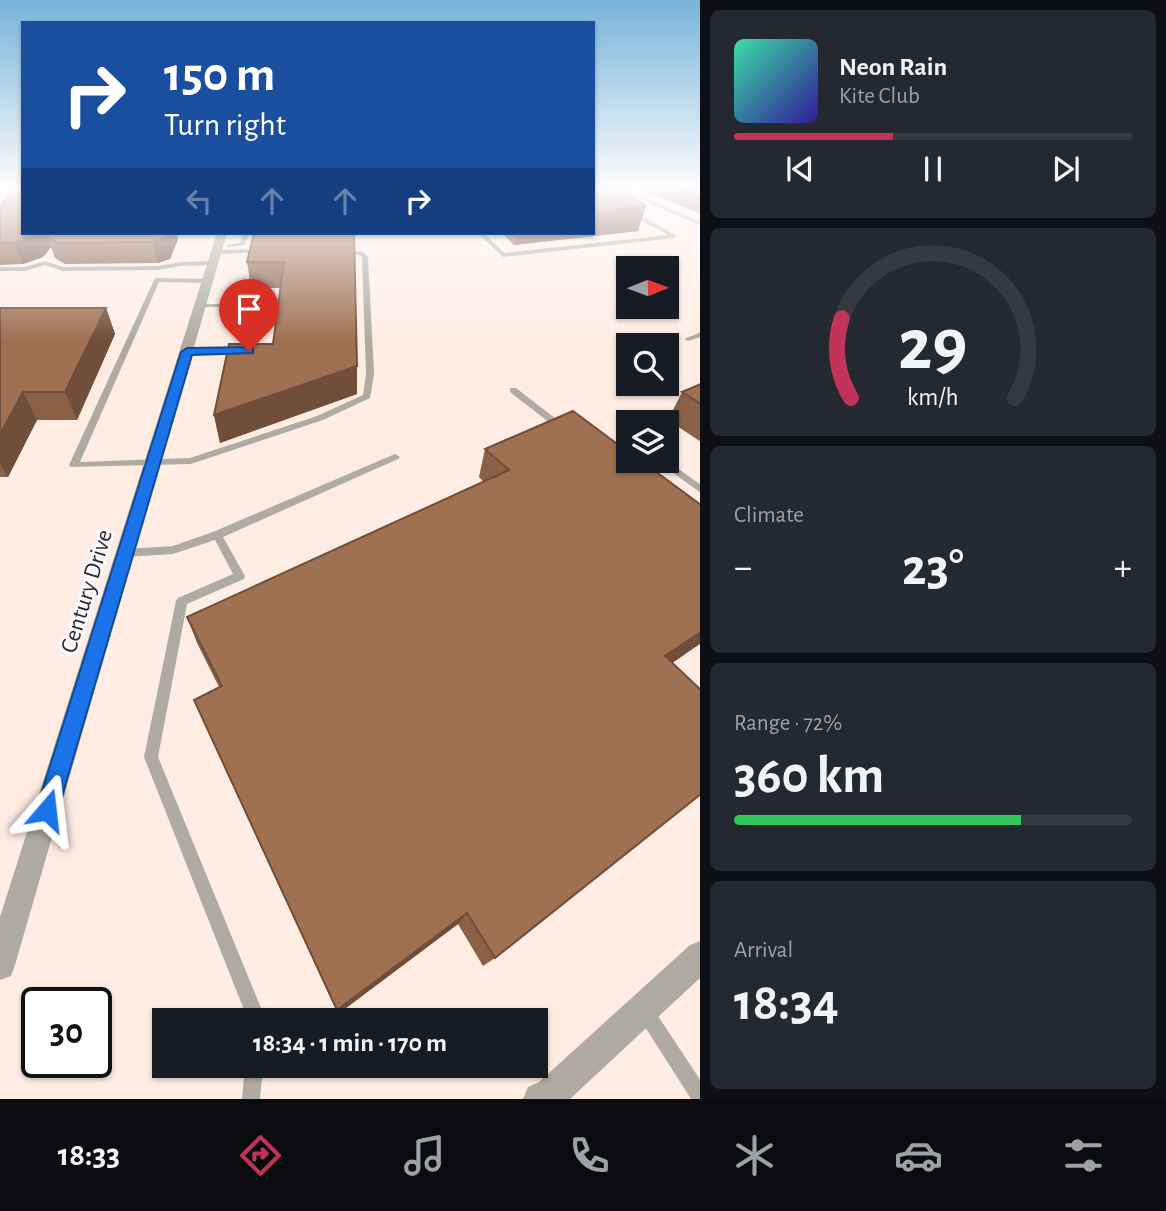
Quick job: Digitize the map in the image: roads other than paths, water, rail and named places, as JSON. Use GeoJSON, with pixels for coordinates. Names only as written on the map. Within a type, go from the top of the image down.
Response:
{"type":"FeatureCollection","features":[{"type":"Feature","properties":{"kind":"street","name":"Century Drive"},"geometry":{"type":"LineString","coordinates":[[0,965],[216,255]]}},
{"type":"Feature","properties":{"kind":"street"},"geometry":{"type":"LineString","coordinates":[[548,1097],[700,957]]}},
{"type":"Feature","properties":{"kind":"lane"},"geometry":{"type":"LineString","coordinates":[[245,238],[242,244],[157,280],[74,465],[191,461],[320,418],[367,396],[370,374],[365,257],[352,251],[328,251]]}},
{"type":"Feature","properties":{"kind":"lane"},"geometry":{"type":"LineString","coordinates":[[486,238],[503,255],[653,238]]}},
{"type":"Feature","properties":{"kind":"lane"},"geometry":{"type":"LineString","coordinates":[[0,269],[25,268],[45,263],[62,269],[158,268],[216,255],[272,251]]}},
{"type":"Feature","properties":{"kind":"lane"},"geometry":{"type":"LineString","coordinates":[[45,263],[52,253]]}},
{"type":"Feature","properties":{"kind":"lane"},"geometry":{"type":"LineString","coordinates":[[187,352],[249,351],[257,305],[200,305]]}},
{"type":"Feature","properties":{"kind":"lane"},"geometry":{"type":"LineString","coordinates":[[688,339],[700,334]]}},
{"type":"Feature","properties":{"kind":"lane"},"geometry":{"type":"LineString","coordinates":[[513,390],[568,433]]}},
{"type":"Feature","properties":{"kind":"lane"},"geometry":{"type":"LineString","coordinates":[[125,553],[173,550],[217,535],[395,457]]}},
{"type":"Feature","properties":{"kind":"lane"},"geometry":{"type":"LineString","coordinates":[[677,473],[700,489]]}},
{"type":"Feature","properties":{"kind":"lane"},"geometry":{"type":"LineString","coordinates":[[217,535],[240,576],[182,601],[151,757],[252,1008]]}},
{"type":"Feature","properties":{"kind":"lane"},"geometry":{"type":"LineString","coordinates":[[643,1007],[700,1096]]}},
{"type":"Feature","properties":{"kind":"lane"},"geometry":{"type":"LineString","coordinates":[[251,1099],[253,1078]]}}]}
